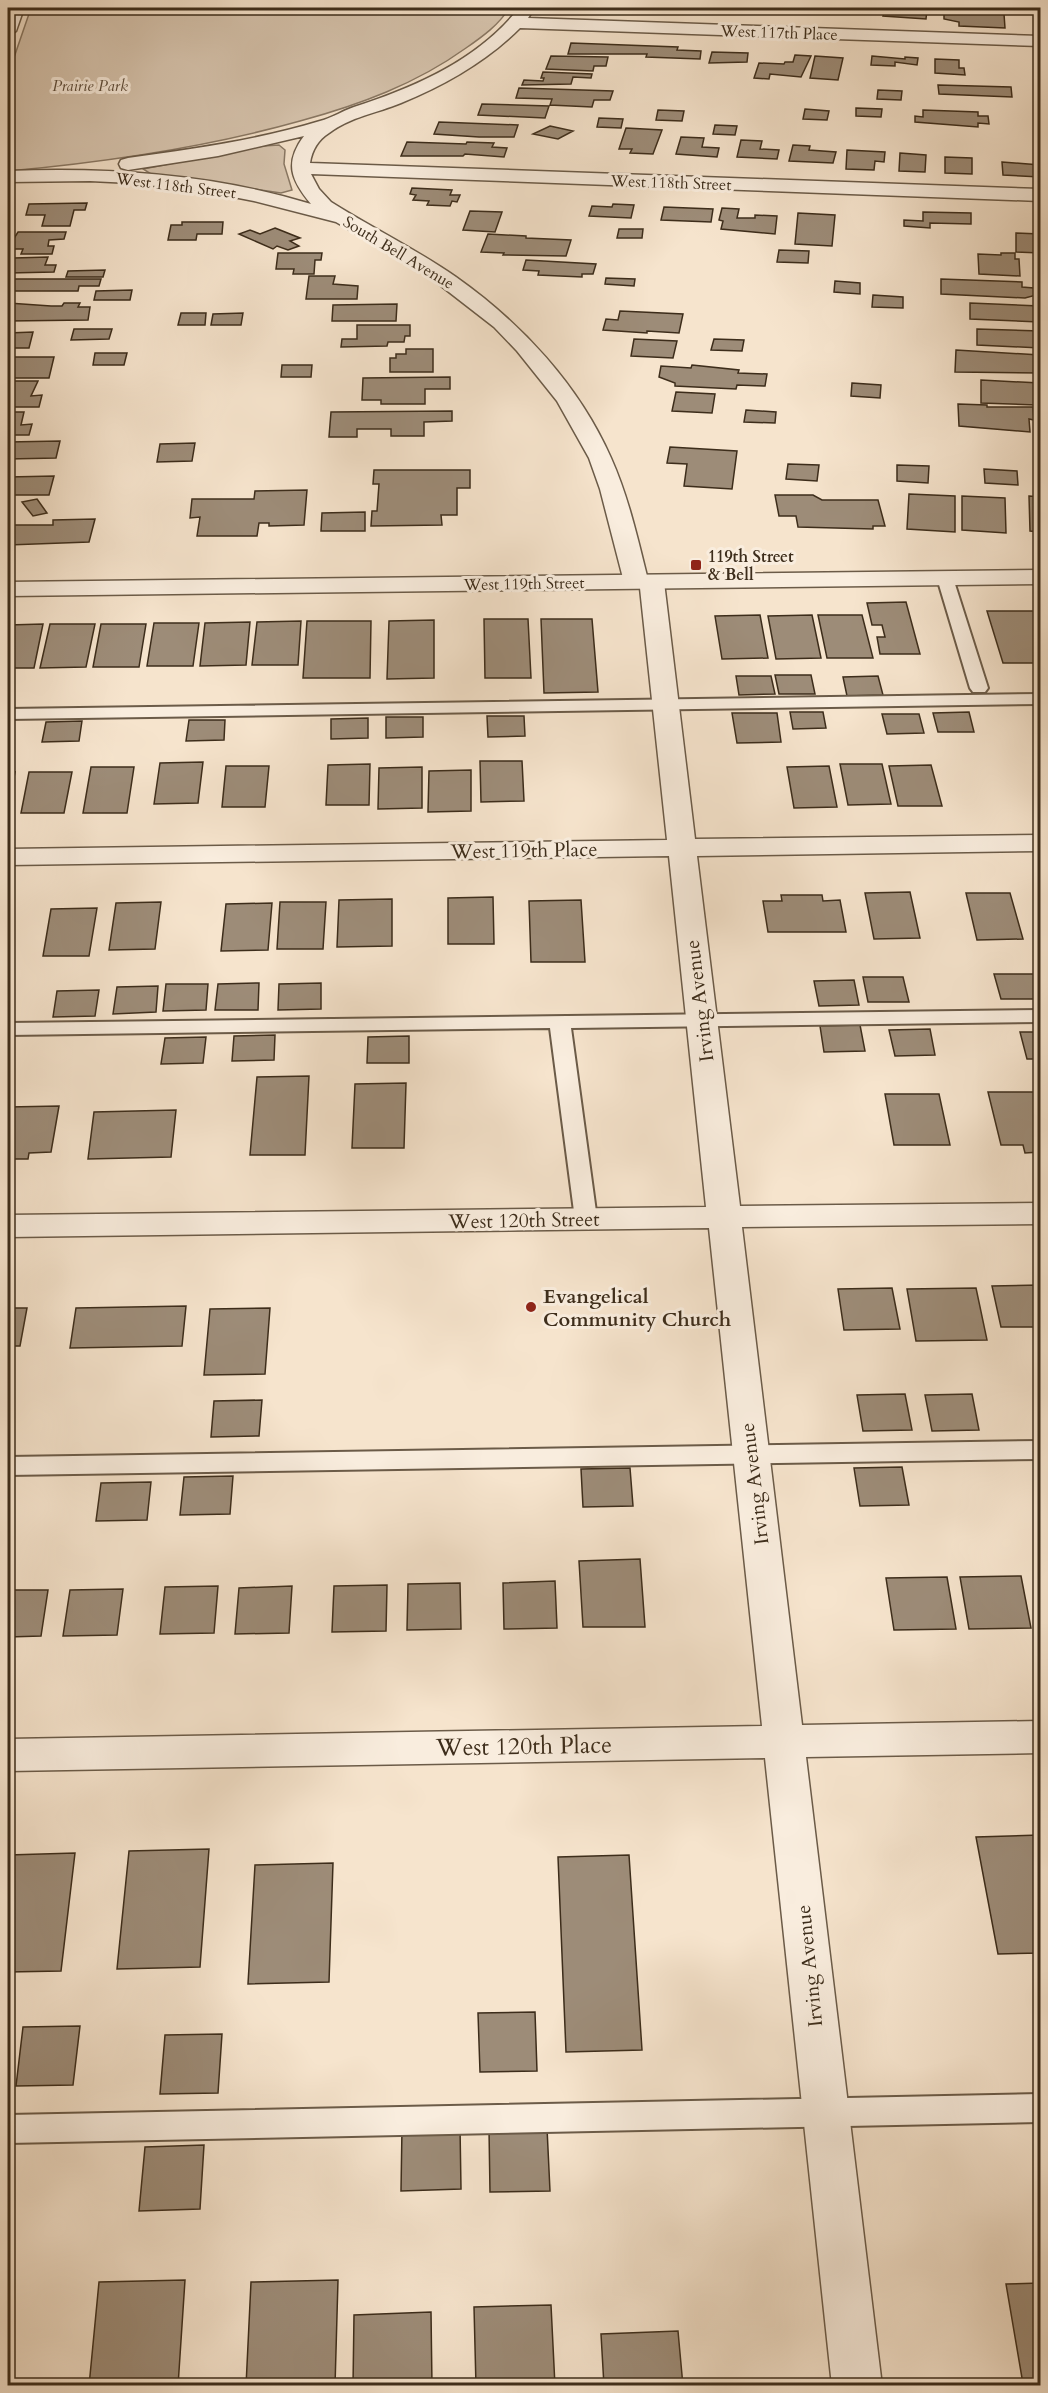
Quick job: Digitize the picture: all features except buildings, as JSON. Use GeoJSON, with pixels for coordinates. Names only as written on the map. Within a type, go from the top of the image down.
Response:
{"type":"FeatureCollection","features":[{"type":"Feature","properties":{"kind":"street"},"geometry":{"type":"LineString","coordinates":[[8,31],[16,8]]}},
{"type":"Feature","properties":{"kind":"street"},"geometry":{"type":"LineString","coordinates":[[301,168],[306,146],[329,124],[429,84],[462,66],[522,15]]}},
{"type":"Feature","properties":{"kind":"street","name":"West 117th Place"},"geometry":{"type":"LineString","coordinates":[[522,15],[1041,41]]}},
{"type":"Feature","properties":{"kind":"street","name":"West 118th Street"},"geometry":{"type":"LineString","coordinates":[[8,177],[218,151],[329,124]]}},
{"type":"Feature","properties":{"kind":"street","name":"West 118th Street"},"geometry":{"type":"LineString","coordinates":[[301,168],[1041,195]]}},
{"type":"Feature","properties":{"kind":"street","name":"South Bell Avenue"},"geometry":{"type":"LineString","coordinates":[[301,168],[304,182],[311,194],[349,223],[415,259],[450,282],[508,330],[539,361],[581,423],[599,457],[644,582]]}},
{"type":"Feature","properties":{"kind":"street","name":"West 118th Street"},"geometry":{"type":"LineString","coordinates":[[36,175],[148,178],[193,184],[264,197],[349,223]]}},
{"type":"Feature","properties":{"kind":"street","name":"West 119th Street"},"geometry":{"type":"LineString","coordinates":[[8,590],[1041,577]]}},
{"type":"Feature","properties":{"kind":"street","name":"Irving Avenue"},"geometry":{"type":"LineString","coordinates":[[644,582],[665,703],[857,2385]]}},
{"type":"Feature","properties":{"kind":"street","name":"West 119th Place"},"geometry":{"type":"LineString","coordinates":[[8,857],[1041,843]]}},
{"type":"Feature","properties":{"kind":"street","name":"West 120th Street"},"geometry":{"type":"LineString","coordinates":[[8,1227],[1041,1213]]}},
{"type":"Feature","properties":{"kind":"street","name":"West 120th Place"},"geometry":{"type":"LineString","coordinates":[[8,1755],[1041,1737]]}},
{"type":"Feature","properties":{"kind":"lane"},"geometry":{"type":"LineString","coordinates":[[945,578],[980,688]]}},
{"type":"Feature","properties":{"kind":"lane"},"geometry":{"type":"LineString","coordinates":[[8,714],[1041,699]]}},
{"type":"Feature","properties":{"kind":"lane"},"geometry":{"type":"LineString","coordinates":[[8,1029],[1041,1016]]}},
{"type":"Feature","properties":{"kind":"lane"},"geometry":{"type":"LineString","coordinates":[[560,1022],[586,1219]]}},
{"type":"Feature","properties":{"kind":"lane"},"geometry":{"type":"LineString","coordinates":[[8,1466],[1041,1450]]}},
{"type":"Feature","properties":{"kind":"lane"},"geometry":{"type":"LineString","coordinates":[[8,2129],[1041,2108]]}},
{"type":"Feature","properties":{"kind":"green space","name":"Prairie Park"},"geometry":{"type":"Polygon","coordinates":[[[31,8],[509,8],[490,30],[447,61],[407,83],[344,108],[264,131],[192,146],[119,158],[8,171],[8,75],[31,8]]]}},
{"type":"Feature","properties":{"kind":"green space"},"geometry":{"type":"Polygon","coordinates":[[[279,145],[285,150],[284,164],[292,190],[281,193],[151,174],[143,169],[263,146],[279,145]]]}},
{"type":"Feature","properties":{"kind":"place","name":"119th Street & Bell"},"geometry":{"type":"Point","coordinates":[696,565]}},
{"type":"Feature","properties":{"kind":"place","name":"Evangelical Community Church"},"geometry":{"type":"Point","coordinates":[531,1307]}}]}
